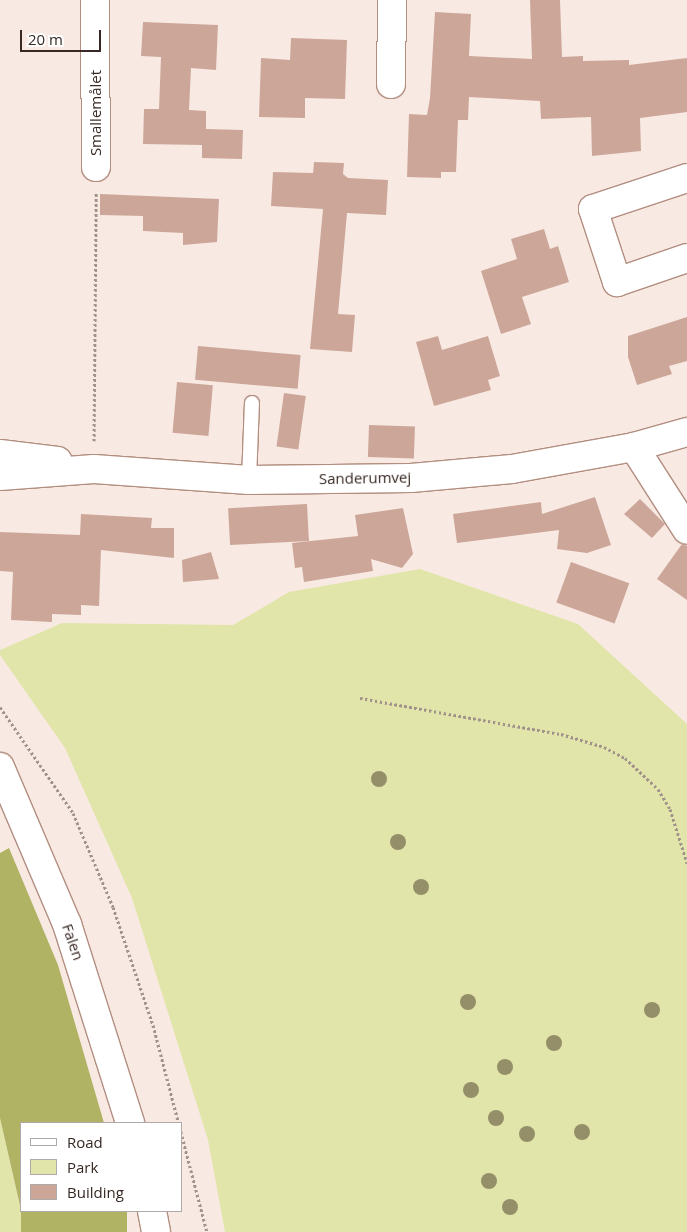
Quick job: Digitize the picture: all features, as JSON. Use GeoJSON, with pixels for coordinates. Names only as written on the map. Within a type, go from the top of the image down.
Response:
{"type":"FeatureCollection","features":[{"type":"Feature","properties":{"kind":"street","name":"Smallemålet"},"geometry":{"type":"LineString","coordinates":[[96,0],[96,167]]}},
{"type":"Feature","properties":{"kind":"street"},"geometry":{"type":"LineString","coordinates":[[391,84],[392,0]]}},
{"type":"Feature","properties":{"kind":"street"},"geometry":{"type":"LineString","coordinates":[[687,178],[593,209],[617,282],[687,258]]}},
{"type":"Feature","properties":{"kind":"street","name":"Sanderumvej"},"geometry":{"type":"LineString","coordinates":[[0,476],[94,469],[249,480],[411,478],[512,469],[634,447],[687,432]]}},
{"type":"Feature","properties":{"kind":"street"},"geometry":{"type":"LineString","coordinates":[[634,447],[687,530]]}},
{"type":"Feature","properties":{"kind":"street","name":"Sanderumvej"},"geometry":{"type":"LineString","coordinates":[[0,454],[36,456],[94,469]]}},
{"type":"Feature","properties":{"kind":"street","name":"Falen"},"geometry":{"type":"LineString","coordinates":[[0,767],[67,924],[130,1122]]}},
{"type":"Feature","properties":{"kind":"street"},"geometry":{"type":"LineString","coordinates":[[152,1212],[156,1232]]}},
{"type":"Feature","properties":{"kind":"lane"},"geometry":{"type":"LineString","coordinates":[[249,480],[252,403]]}},
{"type":"Feature","properties":{"kind":"path"},"geometry":{"type":"LineString","coordinates":[[94,469],[96,167]]}},
{"type":"Feature","properties":{"kind":"path"},"geometry":{"type":"LineString","coordinates":[[360,698],[561,734],[604,747],[625,758],[658,789],[670,809],[687,863]]}},
{"type":"Feature","properties":{"kind":"path"},"geometry":{"type":"LineString","coordinates":[[0,707],[73,813],[114,908],[159,1043],[179,1122]]}},
{"type":"Feature","properties":{"kind":"path"},"geometry":{"type":"LineString","coordinates":[[182,1134],[207,1232]]}},
{"type":"Feature","properties":{"kind":"green space"},"geometry":{"type":"Polygon","coordinates":[[[420,569],[578,624],[687,724],[687,1232],[225,1232],[208,1140],[132,898],[65,748],[0,655],[0,650],[62,623],[233,625],[289,592],[420,569]]]}},
{"type":"Feature","properties":{"kind":"green space"},"geometry":{"type":"Polygon","coordinates":[[[9,848],[58,965],[104,1122],[20,1122],[20,1206],[0,1118],[0,853],[9,848]]]}},
{"type":"Feature","properties":{"kind":"green space"},"geometry":{"type":"Polygon","coordinates":[[[0,1118],[26,1232],[0,1232],[0,1118]]]}},
{"type":"Feature","properties":{"kind":"green space"},"geometry":{"type":"Polygon","coordinates":[[[21,1212],[127,1212],[127,1232],[21,1232],[21,1212]]]}},
{"type":"Feature","properties":{"kind":"building"},"geometry":{"type":"Polygon","coordinates":[[[530,0],[560,0],[562,57],[583,56],[583,61],[629,60],[629,65],[687,58],[687,112],[640,118],[641,151],[592,156],[591,117],[541,119],[540,101],[469,97],[468,120],[458,120],[456,172],[441,172],[441,178],[407,177],[409,114],[427,115],[430,98],[435,12],[471,14],[469,56],[532,59],[530,0]]]}},
{"type":"Feature","properties":{"kind":"building"},"geometry":{"type":"Polygon","coordinates":[[[143,22],[218,25],[216,70],[191,68],[189,110],[206,111],[206,129],[243,130],[242,159],[202,158],[202,145],[143,144],[144,109],[159,109],[161,57],[141,56],[143,22]]]}},
{"type":"Feature","properties":{"kind":"building"},"geometry":{"type":"Polygon","coordinates":[[[291,38],[347,40],[345,99],[305,98],[305,118],[259,117],[261,58],[290,60],[291,38]]]}},
{"type":"Feature","properties":{"kind":"building"},"geometry":{"type":"Polygon","coordinates":[[[314,162],[344,163],[343,174],[348,178],[388,180],[386,215],[347,213],[338,314],[355,315],[352,352],[310,349],[323,209],[271,206],[273,172],[313,173],[314,162]]]}},
{"type":"Feature","properties":{"kind":"building"},"geometry":{"type":"Polygon","coordinates":[[[100,194],[219,199],[217,242],[183,245],[183,233],[143,231],[143,216],[100,215],[100,194]]]}},
{"type":"Feature","properties":{"kind":"building"},"geometry":{"type":"Polygon","coordinates":[[[544,229],[550,249],[558,246],[569,282],[522,297],[531,324],[501,334],[481,271],[517,259],[511,239],[544,229]]]}},
{"type":"Feature","properties":{"kind":"building"},"geometry":{"type":"Polygon","coordinates":[[[687,317],[687,361],[669,366],[672,374],[637,385],[628,357],[628,336],[687,317]]]}},
{"type":"Feature","properties":{"kind":"building"},"geometry":{"type":"Polygon","coordinates":[[[438,336],[442,350],[488,336],[500,376],[488,380],[491,390],[434,406],[416,342],[438,336]]]}},
{"type":"Feature","properties":{"kind":"building"},"geometry":{"type":"Polygon","coordinates":[[[198,346],[301,355],[298,389],[195,380],[198,346]]]}},
{"type":"Feature","properties":{"kind":"building"},"geometry":{"type":"Polygon","coordinates":[[[177,382],[213,385],[208,436],[173,433],[177,382]]]}},
{"type":"Feature","properties":{"kind":"building"},"geometry":{"type":"Polygon","coordinates":[[[284,393],[306,396],[298,450],[276,446],[284,393]]]}},
{"type":"Feature","properties":{"kind":"building"},"geometry":{"type":"Polygon","coordinates":[[[369,425],[415,427],[414,459],[368,457],[369,425]]]}},
{"type":"Feature","properties":{"kind":"building"},"geometry":{"type":"Polygon","coordinates":[[[595,497],[611,545],[587,553],[557,549],[559,530],[457,543],[453,514],[541,502],[542,514],[595,497]]]}},
{"type":"Feature","properties":{"kind":"building"},"geometry":{"type":"Polygon","coordinates":[[[640,499],[665,524],[652,538],[624,514],[640,499]]]}},
{"type":"Feature","properties":{"kind":"building"},"geometry":{"type":"Polygon","coordinates":[[[307,504],[309,541],[230,545],[228,508],[307,504]]]}},
{"type":"Feature","properties":{"kind":"building"},"geometry":{"type":"Polygon","coordinates":[[[403,508],[413,554],[402,568],[371,559],[373,571],[304,582],[302,567],[295,568],[292,543],[358,536],[355,515],[403,508]]]}},
{"type":"Feature","properties":{"kind":"building"},"geometry":{"type":"Polygon","coordinates":[[[81,514],[152,518],[151,528],[174,528],[174,558],[101,550],[99,606],[81,605],[81,615],[52,614],[52,622],[11,620],[13,572],[0,571],[0,532],[80,535],[81,514]]]}},
{"type":"Feature","properties":{"kind":"building"},"geometry":{"type":"Polygon","coordinates":[[[682,544],[687,546],[687,600],[657,579],[682,544]]]}},
{"type":"Feature","properties":{"kind":"building"},"geometry":{"type":"Polygon","coordinates":[[[211,552],[219,579],[183,582],[182,560],[211,552]]]}},
{"type":"Feature","properties":{"kind":"building"},"geometry":{"type":"Polygon","coordinates":[[[571,562],[629,583],[615,624],[556,602],[571,562]]]}}]}
